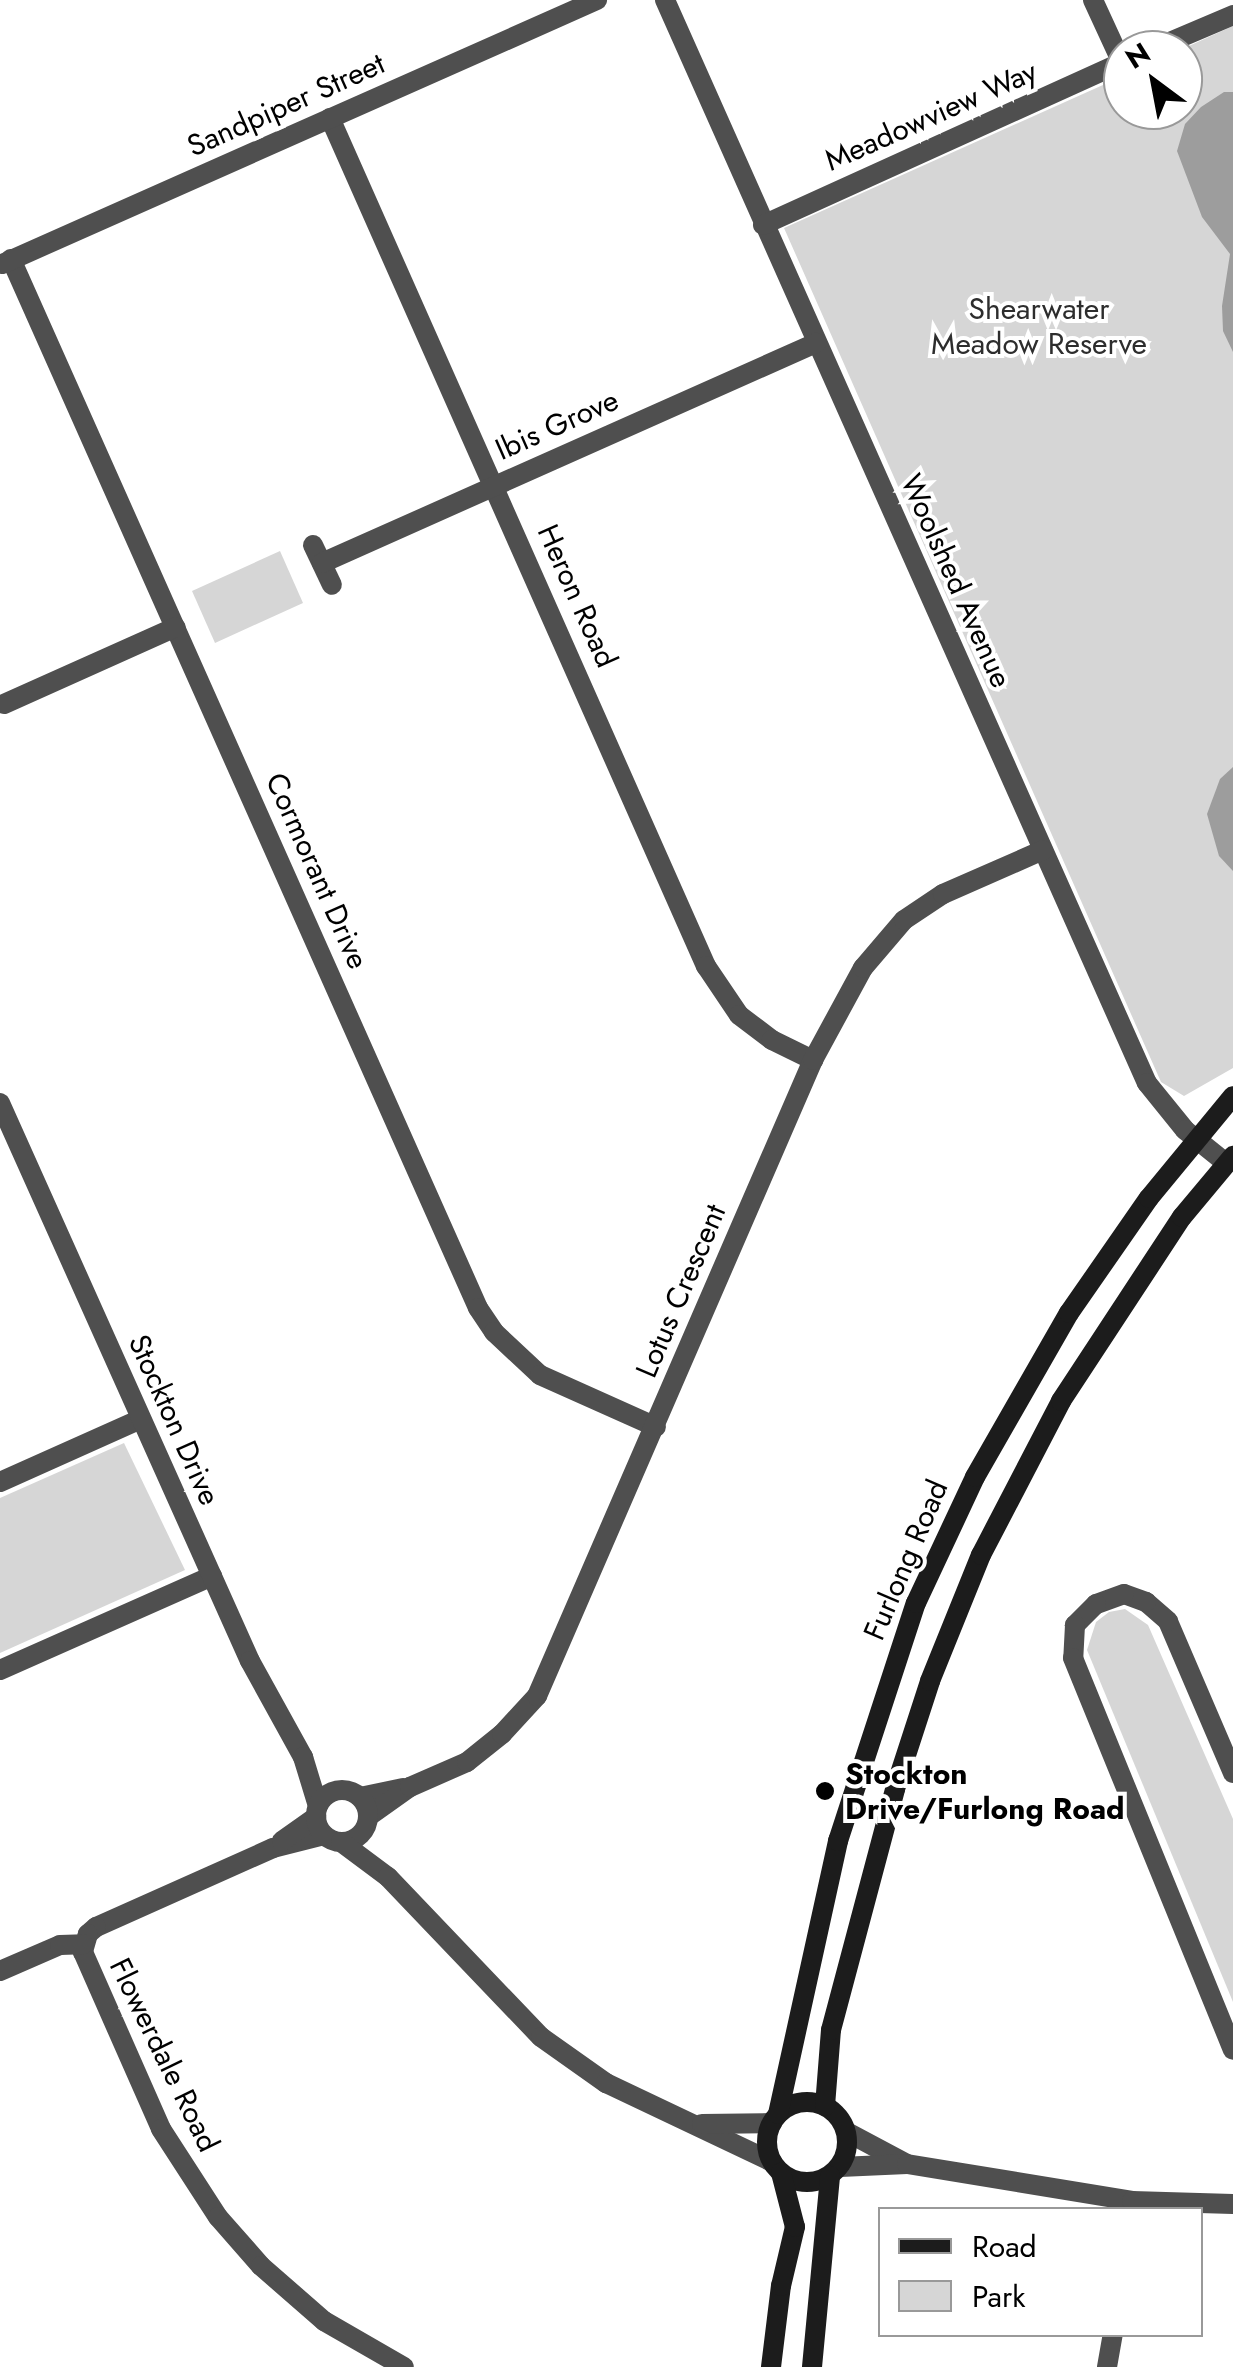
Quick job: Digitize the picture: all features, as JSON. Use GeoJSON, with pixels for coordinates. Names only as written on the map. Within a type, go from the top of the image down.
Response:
{"type":"FeatureCollection","features":[{"type":"Feature","properties":{"kind":"main road","name":"Furlong Road"},"geometry":{"type":"LineString","coordinates":[[775,2118],[838,1841],[875,1716],[916,1603],[975,1476],[1069,1313],[1196,1138],[1233,1096]]}},
{"type":"Feature","properties":{"kind":"main road"},"geometry":{"type":"LineString","coordinates":[[826,2106],[831,2030],[894,1790],[961,1604],[1061,1401],[1182,1217],[1230,1160]]}},
{"type":"Feature","properties":{"kind":"main road"},"geometry":{"type":"LineString","coordinates":[[771,2367],[781,2286],[795,2228],[767,2149],[775,2118],[800,2102],[826,2106],[847,2132],[848,2144],[835,2172],[812,2367]]}},
{"type":"Feature","properties":{"kind":"main road"},"geometry":{"type":"LineString","coordinates":[[776,2168],[805,2183],[835,2172]]}},
{"type":"Feature","properties":{"kind":"street","name":"Sandpiper Street"},"geometry":{"type":"LineString","coordinates":[[5,262],[596,0]]}},
{"type":"Feature","properties":{"kind":"street","name":"Woolshed Avenue"},"geometry":{"type":"LineString","coordinates":[[665,0],[1147,1083],[1196,1138],[1230,1160]]}},
{"type":"Feature","properties":{"kind":"street"},"geometry":{"type":"LineString","coordinates":[[1094,0],[1108,30]]}},
{"type":"Feature","properties":{"kind":"street"},"geometry":{"type":"LineString","coordinates":[[1197,30],[1233,14]]}},
{"type":"Feature","properties":{"kind":"street","name":"Meadowview Way"},"geometry":{"type":"LineString","coordinates":[[764,225],[1103,71]]}},
{"type":"Feature","properties":{"kind":"street","name":"Heron Road"},"geometry":{"type":"LineString","coordinates":[[330,118],[706,966],[739,1015],[772,1040],[813,1060]]}},
{"type":"Feature","properties":{"kind":"street","name":"Cormorant Drive"},"geometry":{"type":"LineString","coordinates":[[5,262],[176,627],[478,1308],[504,1342],[540,1374],[656,1428]]}},
{"type":"Feature","properties":{"kind":"street","name":"Ibis Grove"},"geometry":{"type":"LineString","coordinates":[[332,586],[318,554],[496,485],[816,343]]}},
{"type":"Feature","properties":{"kind":"street"},"geometry":{"type":"LineString","coordinates":[[5,706],[176,627]]}},
{"type":"Feature","properties":{"kind":"street","name":"Lotus Crescent"},"geometry":{"type":"LineString","coordinates":[[359,1806],[467,1762],[502,1734],[537,1696],[813,1060],[863,968],[904,920],[943,894],[1044,850]]}},
{"type":"Feature","properties":{"kind":"street","name":"Stockton Drive"},"geometry":{"type":"LineString","coordinates":[[0,1103],[250,1661],[302,1757],[325,1825]]}},
{"type":"Feature","properties":{"kind":"street"},"geometry":{"type":"LineString","coordinates":[[0,1482],[142,1419]]}},
{"type":"Feature","properties":{"kind":"street"},"geometry":{"type":"LineString","coordinates":[[0,1670],[212,1576]]}},
{"type":"Feature","properties":{"kind":"street"},"geometry":{"type":"LineString","coordinates":[[1233,1773],[1168,1621],[1146,1602],[1124,1594],[1096,1604],[1074,1625],[1073,1658],[1233,2050]]}},
{"type":"Feature","properties":{"kind":"street","name":"Stockton Drive"},"geometry":{"type":"LineString","coordinates":[[302,1757],[359,1806]]}},
{"type":"Feature","properties":{"kind":"street"},"geometry":{"type":"LineString","coordinates":[[325,1825],[327,1795],[359,1806],[388,1878]]}},
{"type":"Feature","properties":{"kind":"street"},"geometry":{"type":"LineString","coordinates":[[325,1825],[361,1835],[359,1806]]}},
{"type":"Feature","properties":{"kind":"street"},"geometry":{"type":"LineString","coordinates":[[325,1825],[388,1878],[541,2037],[606,2083],[695,2124],[776,2168]]}},
{"type":"Feature","properties":{"kind":"street","name":"Flowerdale Road"},"geometry":{"type":"LineString","coordinates":[[325,1825],[96,1927],[83,1944],[86,1961],[161,2129],[218,2216],[261,2266],[324,2321],[404,2367]]}},
{"type":"Feature","properties":{"kind":"street"},"geometry":{"type":"LineString","coordinates":[[0,1971],[60,1945],[83,1944]]}},
{"type":"Feature","properties":{"kind":"street"},"geometry":{"type":"LineString","coordinates":[[695,2124],[775,2118]]}},
{"type":"Feature","properties":{"kind":"street"},"geometry":{"type":"LineString","coordinates":[[847,2132],[907,2164]]}},
{"type":"Feature","properties":{"kind":"street"},"geometry":{"type":"LineString","coordinates":[[835,2172],[907,2164],[1132,2205],[1233,2204]]}},
{"type":"Feature","properties":{"kind":"street"},"geometry":{"type":"LineString","coordinates":[[1107,2367],[1112,2337]]}},
{"type":"Feature","properties":{"kind":"green space","name":"Shearwater Meadow Reserve"},"geometry":{"type":"Polygon","coordinates":[[[1233,26],[1233,1068],[1184,1096],[1161,1082],[784,228],[1103,85],[1103,130],[1203,130],[1203,40],[1233,26]]]}},
{"type":"Feature","properties":{"kind":"green space"},"geometry":{"type":"Polygon","coordinates":[[[280,551],[303,603],[215,643],[192,591],[280,551]]]}},
{"type":"Feature","properties":{"kind":"green space"},"geometry":{"type":"Polygon","coordinates":[[[124,1443],[185,1570],[0,1653],[0,1498],[124,1443]]]}},
{"type":"Feature","properties":{"kind":"green space"},"geometry":{"type":"Polygon","coordinates":[[[1125,1609],[1148,1625],[1233,1819],[1233,2002],[1087,1650],[1096,1622],[1109,1612],[1125,1609]]]}},
{"type":"Feature","properties":{"kind":"shaded area"},"geometry":{"type":"Polygon","coordinates":[[[1224,92],[1233,92],[1233,352],[1223,331],[1222,306],[1230,254],[1202,217],[1177,151],[1183,130],[1203,130],[1203,106],[1224,92]]]}},
{"type":"Feature","properties":{"kind":"shaded area"},"geometry":{"type":"Polygon","coordinates":[[[1233,767],[1233,871],[1219,856],[1207,814],[1220,779],[1233,767]]]}},
{"type":"Feature","properties":{"kind":"place","name":"Stockton Drive/Furlong Road"},"geometry":{"type":"Point","coordinates":[825,1791]}}]}
